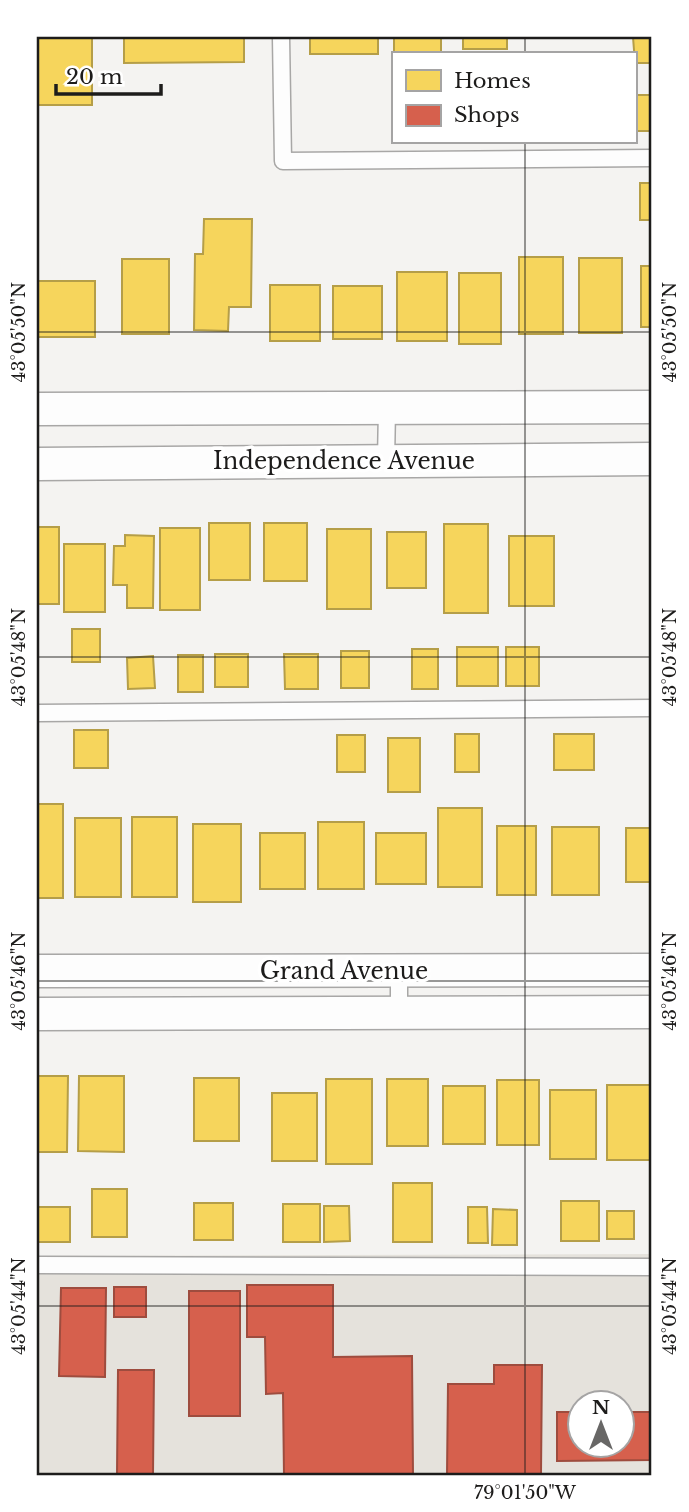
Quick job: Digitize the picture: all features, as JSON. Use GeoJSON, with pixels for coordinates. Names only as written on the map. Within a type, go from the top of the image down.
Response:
{"type":"FeatureCollection","features":[{"type":"Feature","properties":{"kind":"street"},"geometry":{"type":"LineString","coordinates":[[37,409],[652,407]]}},
{"type":"Feature","properties":{"kind":"street","name":"Independence Avenue"},"geometry":{"type":"LineString","coordinates":[[37,464],[652,459]]}},
{"type":"Feature","properties":{"kind":"street","name":"Grand Avenue"},"geometry":{"type":"LineString","coordinates":[[37,971],[652,970]]}},
{"type":"Feature","properties":{"kind":"street"},"geometry":{"type":"LineString","coordinates":[[37,1014],[652,1012]]}},
{"type":"Feature","properties":{"kind":"lane"},"geometry":{"type":"LineString","coordinates":[[281,37],[283,161],[652,158]]}},
{"type":"Feature","properties":{"kind":"lane"},"geometry":{"type":"LineString","coordinates":[[386,461],[387,408]]}},
{"type":"Feature","properties":{"kind":"lane"},"geometry":{"type":"LineString","coordinates":[[37,713],[652,708]]}},
{"type":"Feature","properties":{"kind":"lane"},"geometry":{"type":"LineString","coordinates":[[399,971],[399,1013]]}},
{"type":"Feature","properties":{"kind":"lane"},"geometry":{"type":"LineString","coordinates":[[37,1265],[652,1267]]}},
{"type":"Feature","properties":{"kind":"shaded area"},"geometry":{"type":"Polygon","coordinates":[[[652,1254],[652,1475],[37,1475],[37,1256],[652,1254]]]}},
{"type":"Feature","properties":{"kind":"building: Homes"},"geometry":{"type":"Polygon","coordinates":[[[37,37],[92,37],[92,105],[37,105],[37,37]]]}},
{"type":"Feature","properties":{"kind":"building: Homes"},"geometry":{"type":"Polygon","coordinates":[[[124,37],[244,37],[244,62],[124,63],[124,37]]]}},
{"type":"Feature","properties":{"kind":"building: Homes"},"geometry":{"type":"Polygon","coordinates":[[[310,37],[378,37],[378,54],[310,54],[310,37]]]}},
{"type":"Feature","properties":{"kind":"building: Homes"},"geometry":{"type":"Polygon","coordinates":[[[394,37],[441,37],[441,52],[394,52],[394,37]]]}},
{"type":"Feature","properties":{"kind":"building: Homes"},"geometry":{"type":"Polygon","coordinates":[[[463,37],[507,37],[507,49],[463,49],[463,37]]]}},
{"type":"Feature","properties":{"kind":"building: Homes"},"geometry":{"type":"Polygon","coordinates":[[[598,37],[598,38],[536,38],[598,37]]]}},
{"type":"Feature","properties":{"kind":"building: Homes"},"geometry":{"type":"Polygon","coordinates":[[[633,37],[652,37],[652,63],[636,63],[633,37]]]}},
{"type":"Feature","properties":{"kind":"building: Homes"},"geometry":{"type":"Polygon","coordinates":[[[636,95],[650,95],[650,131],[636,131],[636,95]]]}},
{"type":"Feature","properties":{"kind":"building: Homes"},"geometry":{"type":"Polygon","coordinates":[[[640,183],[652,183],[652,220],[640,220],[640,183]]]}},
{"type":"Feature","properties":{"kind":"building: Homes"},"geometry":{"type":"Polygon","coordinates":[[[204,219],[252,219],[251,307],[229,307],[228,331],[194,330],[195,254],[203,254],[204,219]]]}},
{"type":"Feature","properties":{"kind":"building: Homes"},"geometry":{"type":"Polygon","coordinates":[[[519,257],[563,257],[563,334],[519,334],[519,257]]]}},
{"type":"Feature","properties":{"kind":"building: Homes"},"geometry":{"type":"Polygon","coordinates":[[[579,258],[622,258],[622,333],[579,333],[579,258]]]}},
{"type":"Feature","properties":{"kind":"building: Homes"},"geometry":{"type":"Polygon","coordinates":[[[122,259],[169,259],[169,334],[122,334],[122,259]]]}},
{"type":"Feature","properties":{"kind":"building: Homes"},"geometry":{"type":"Polygon","coordinates":[[[641,266],[652,266],[652,327],[641,327],[641,266]]]}},
{"type":"Feature","properties":{"kind":"building: Homes"},"geometry":{"type":"Polygon","coordinates":[[[397,272],[447,272],[447,341],[397,341],[397,272]]]}},
{"type":"Feature","properties":{"kind":"building: Homes"},"geometry":{"type":"Polygon","coordinates":[[[459,273],[501,273],[501,344],[459,344],[459,273]]]}},
{"type":"Feature","properties":{"kind":"building: Homes"},"geometry":{"type":"Polygon","coordinates":[[[37,281],[95,281],[95,337],[37,337],[37,281]]]}},
{"type":"Feature","properties":{"kind":"building: Homes"},"geometry":{"type":"Polygon","coordinates":[[[270,285],[320,285],[320,341],[270,341],[270,285]]]}},
{"type":"Feature","properties":{"kind":"building: Homes"},"geometry":{"type":"Polygon","coordinates":[[[333,286],[382,286],[382,339],[333,339],[333,286]]]}},
{"type":"Feature","properties":{"kind":"building: Homes"},"geometry":{"type":"Polygon","coordinates":[[[209,523],[250,523],[250,580],[209,580],[209,523]]]}},
{"type":"Feature","properties":{"kind":"building: Homes"},"geometry":{"type":"Polygon","coordinates":[[[264,523],[307,523],[307,581],[264,581],[264,523]]]}},
{"type":"Feature","properties":{"kind":"building: Homes"},"geometry":{"type":"Polygon","coordinates":[[[444,524],[488,524],[488,613],[444,613],[444,524]]]}},
{"type":"Feature","properties":{"kind":"building: Homes"},"geometry":{"type":"Polygon","coordinates":[[[37,527],[59,527],[59,604],[37,604],[37,527]]]}},
{"type":"Feature","properties":{"kind":"building: Homes"},"geometry":{"type":"Polygon","coordinates":[[[160,528],[200,528],[200,610],[160,610],[160,528]]]}},
{"type":"Feature","properties":{"kind":"building: Homes"},"geometry":{"type":"Polygon","coordinates":[[[327,529],[371,529],[371,609],[327,609],[327,529]]]}},
{"type":"Feature","properties":{"kind":"building: Homes"},"geometry":{"type":"Polygon","coordinates":[[[387,532],[426,532],[426,588],[387,588],[387,532]]]}},
{"type":"Feature","properties":{"kind":"building: Homes"},"geometry":{"type":"Polygon","coordinates":[[[125,535],[154,536],[153,608],[127,608],[127,585],[113,585],[114,546],[125,546],[125,535]]]}},
{"type":"Feature","properties":{"kind":"building: Homes"},"geometry":{"type":"Polygon","coordinates":[[[509,536],[554,536],[554,606],[509,606],[509,536]]]}},
{"type":"Feature","properties":{"kind":"building: Homes"},"geometry":{"type":"Polygon","coordinates":[[[64,544],[105,544],[105,612],[64,612],[64,544]]]}},
{"type":"Feature","properties":{"kind":"building: Homes"},"geometry":{"type":"Polygon","coordinates":[[[72,629],[100,629],[100,662],[72,662],[72,629]]]}},
{"type":"Feature","properties":{"kind":"building: Homes"},"geometry":{"type":"Polygon","coordinates":[[[457,647],[498,647],[498,686],[457,686],[457,647]]]}},
{"type":"Feature","properties":{"kind":"building: Homes"},"geometry":{"type":"Polygon","coordinates":[[[506,647],[539,647],[539,686],[506,686],[506,647]]]}},
{"type":"Feature","properties":{"kind":"building: Homes"},"geometry":{"type":"Polygon","coordinates":[[[412,649],[438,649],[438,689],[412,689],[412,649]]]}},
{"type":"Feature","properties":{"kind":"building: Homes"},"geometry":{"type":"Polygon","coordinates":[[[341,651],[369,651],[369,688],[341,688],[341,651]]]}},
{"type":"Feature","properties":{"kind":"building: Homes"},"geometry":{"type":"Polygon","coordinates":[[[215,654],[248,654],[248,687],[215,687],[215,654]]]}},
{"type":"Feature","properties":{"kind":"building: Homes"},"geometry":{"type":"Polygon","coordinates":[[[284,654],[318,654],[318,689],[285,689],[284,654]]]}},
{"type":"Feature","properties":{"kind":"building: Homes"},"geometry":{"type":"Polygon","coordinates":[[[178,655],[203,655],[203,692],[178,692],[178,655]]]}},
{"type":"Feature","properties":{"kind":"building: Homes"},"geometry":{"type":"Polygon","coordinates":[[[153,656],[155,688],[128,689],[127,658],[153,656]]]}},
{"type":"Feature","properties":{"kind":"building: Homes"},"geometry":{"type":"Polygon","coordinates":[[[74,730],[108,730],[108,768],[74,768],[74,730]]]}},
{"type":"Feature","properties":{"kind":"building: Homes"},"geometry":{"type":"Polygon","coordinates":[[[455,734],[479,734],[479,772],[455,772],[455,734]]]}},
{"type":"Feature","properties":{"kind":"building: Homes"},"geometry":{"type":"Polygon","coordinates":[[[554,734],[594,734],[594,770],[554,770],[554,734]]]}},
{"type":"Feature","properties":{"kind":"building: Homes"},"geometry":{"type":"Polygon","coordinates":[[[337,735],[365,735],[365,772],[337,772],[337,735]]]}},
{"type":"Feature","properties":{"kind":"building: Homes"},"geometry":{"type":"Polygon","coordinates":[[[388,738],[420,738],[420,792],[388,792],[388,738]]]}},
{"type":"Feature","properties":{"kind":"building: Homes"},"geometry":{"type":"Polygon","coordinates":[[[37,804],[63,804],[63,898],[37,898],[37,804]]]}},
{"type":"Feature","properties":{"kind":"building: Homes"},"geometry":{"type":"Polygon","coordinates":[[[438,808],[482,808],[482,887],[438,887],[438,808]]]}},
{"type":"Feature","properties":{"kind":"building: Homes"},"geometry":{"type":"Polygon","coordinates":[[[132,817],[177,817],[177,897],[132,897],[132,817]]]}},
{"type":"Feature","properties":{"kind":"building: Homes"},"geometry":{"type":"Polygon","coordinates":[[[75,818],[121,818],[121,897],[75,897],[75,818]]]}},
{"type":"Feature","properties":{"kind":"building: Homes"},"geometry":{"type":"Polygon","coordinates":[[[318,822],[364,822],[364,889],[318,889],[318,822]]]}},
{"type":"Feature","properties":{"kind":"building: Homes"},"geometry":{"type":"Polygon","coordinates":[[[193,824],[241,824],[241,902],[193,902],[193,824]]]}},
{"type":"Feature","properties":{"kind":"building: Homes"},"geometry":{"type":"Polygon","coordinates":[[[497,826],[536,826],[536,895],[497,895],[497,826]]]}},
{"type":"Feature","properties":{"kind":"building: Homes"},"geometry":{"type":"Polygon","coordinates":[[[552,827],[599,827],[599,895],[552,895],[552,827]]]}},
{"type":"Feature","properties":{"kind":"building: Homes"},"geometry":{"type":"Polygon","coordinates":[[[626,828],[652,828],[652,882],[626,882],[626,828]]]}},
{"type":"Feature","properties":{"kind":"building: Homes"},"geometry":{"type":"Polygon","coordinates":[[[260,833],[305,833],[305,889],[260,889],[260,833]]]}},
{"type":"Feature","properties":{"kind":"building: Homes"},"geometry":{"type":"Polygon","coordinates":[[[376,833],[426,833],[426,884],[376,884],[376,833]]]}},
{"type":"Feature","properties":{"kind":"building: Homes"},"geometry":{"type":"Polygon","coordinates":[[[37,1076],[68,1076],[67,1152],[37,1152],[37,1076]]]}},
{"type":"Feature","properties":{"kind":"building: Homes"},"geometry":{"type":"Polygon","coordinates":[[[79,1076],[124,1076],[124,1152],[78,1151],[79,1076]]]}},
{"type":"Feature","properties":{"kind":"building: Homes"},"geometry":{"type":"Polygon","coordinates":[[[194,1078],[239,1078],[239,1141],[194,1141],[194,1078]]]}},
{"type":"Feature","properties":{"kind":"building: Homes"},"geometry":{"type":"Polygon","coordinates":[[[326,1079],[372,1079],[372,1164],[326,1164],[326,1079]]]}},
{"type":"Feature","properties":{"kind":"building: Homes"},"geometry":{"type":"Polygon","coordinates":[[[387,1079],[428,1079],[428,1146],[387,1146],[387,1079]]]}},
{"type":"Feature","properties":{"kind":"building: Homes"},"geometry":{"type":"Polygon","coordinates":[[[497,1080],[539,1080],[539,1145],[497,1145],[497,1080]]]}},
{"type":"Feature","properties":{"kind":"building: Homes"},"geometry":{"type":"Polygon","coordinates":[[[607,1085],[652,1085],[652,1160],[607,1160],[607,1085]]]}},
{"type":"Feature","properties":{"kind":"building: Homes"},"geometry":{"type":"Polygon","coordinates":[[[443,1086],[485,1086],[485,1144],[443,1144],[443,1086]]]}},
{"type":"Feature","properties":{"kind":"building: Homes"},"geometry":{"type":"Polygon","coordinates":[[[550,1090],[596,1090],[596,1159],[550,1159],[550,1090]]]}},
{"type":"Feature","properties":{"kind":"building: Homes"},"geometry":{"type":"Polygon","coordinates":[[[272,1093],[317,1093],[317,1161],[272,1161],[272,1093]]]}},
{"type":"Feature","properties":{"kind":"building: Homes"},"geometry":{"type":"Polygon","coordinates":[[[393,1183],[432,1183],[432,1242],[393,1242],[393,1183]]]}},
{"type":"Feature","properties":{"kind":"building: Homes"},"geometry":{"type":"Polygon","coordinates":[[[92,1189],[127,1189],[127,1237],[92,1237],[92,1189]]]}},
{"type":"Feature","properties":{"kind":"building: Homes"},"geometry":{"type":"Polygon","coordinates":[[[561,1201],[599,1201],[599,1241],[561,1241],[561,1201]]]}},
{"type":"Feature","properties":{"kind":"building: Homes"},"geometry":{"type":"Polygon","coordinates":[[[194,1203],[233,1203],[233,1240],[194,1240],[194,1203]]]}},
{"type":"Feature","properties":{"kind":"building: Homes"},"geometry":{"type":"Polygon","coordinates":[[[283,1204],[320,1204],[320,1242],[283,1242],[283,1204]]]}},
{"type":"Feature","properties":{"kind":"building: Homes"},"geometry":{"type":"Polygon","coordinates":[[[324,1206],[349,1206],[350,1241],[324,1242],[324,1206]]]}},
{"type":"Feature","properties":{"kind":"building: Homes"},"geometry":{"type":"Polygon","coordinates":[[[37,1207],[70,1207],[70,1242],[37,1242],[37,1207]]]}},
{"type":"Feature","properties":{"kind":"building: Homes"},"geometry":{"type":"Polygon","coordinates":[[[468,1207],[487,1207],[488,1243],[468,1243],[468,1207]]]}},
{"type":"Feature","properties":{"kind":"building: Homes"},"geometry":{"type":"Polygon","coordinates":[[[493,1209],[517,1210],[517,1245],[492,1245],[493,1209]]]}},
{"type":"Feature","properties":{"kind":"building: Homes"},"geometry":{"type":"Polygon","coordinates":[[[607,1211],[634,1211],[634,1239],[607,1239],[607,1211]]]}},
{"type":"Feature","properties":{"kind":"building: Shops"},"geometry":{"type":"Polygon","coordinates":[[[247,1285],[333,1285],[333,1357],[412,1356],[413,1475],[284,1475],[283,1393],[266,1394],[265,1337],[247,1337],[247,1285]]]}},
{"type":"Feature","properties":{"kind":"building: Shops"},"geometry":{"type":"Polygon","coordinates":[[[114,1287],[146,1287],[146,1317],[114,1317],[114,1287]]]}},
{"type":"Feature","properties":{"kind":"building: Shops"},"geometry":{"type":"Polygon","coordinates":[[[61,1288],[106,1288],[105,1377],[59,1376],[61,1288]]]}},
{"type":"Feature","properties":{"kind":"building: Shops"},"geometry":{"type":"Polygon","coordinates":[[[189,1291],[240,1291],[240,1416],[189,1416],[189,1291]]]}},
{"type":"Feature","properties":{"kind":"building: Shops"},"geometry":{"type":"Polygon","coordinates":[[[494,1365],[542,1365],[541,1475],[447,1475],[448,1384],[494,1384],[494,1365]]]}},
{"type":"Feature","properties":{"kind":"building: Shops"},"geometry":{"type":"Polygon","coordinates":[[[118,1370],[154,1370],[153,1475],[117,1475],[118,1370]]]}},
{"type":"Feature","properties":{"kind":"building: Shops"},"geometry":{"type":"Polygon","coordinates":[[[557,1412],[566,1412],[566,1460],[636,1460],[636,1412],[652,1412],[652,1460],[557,1461],[557,1412]]]}}]}
